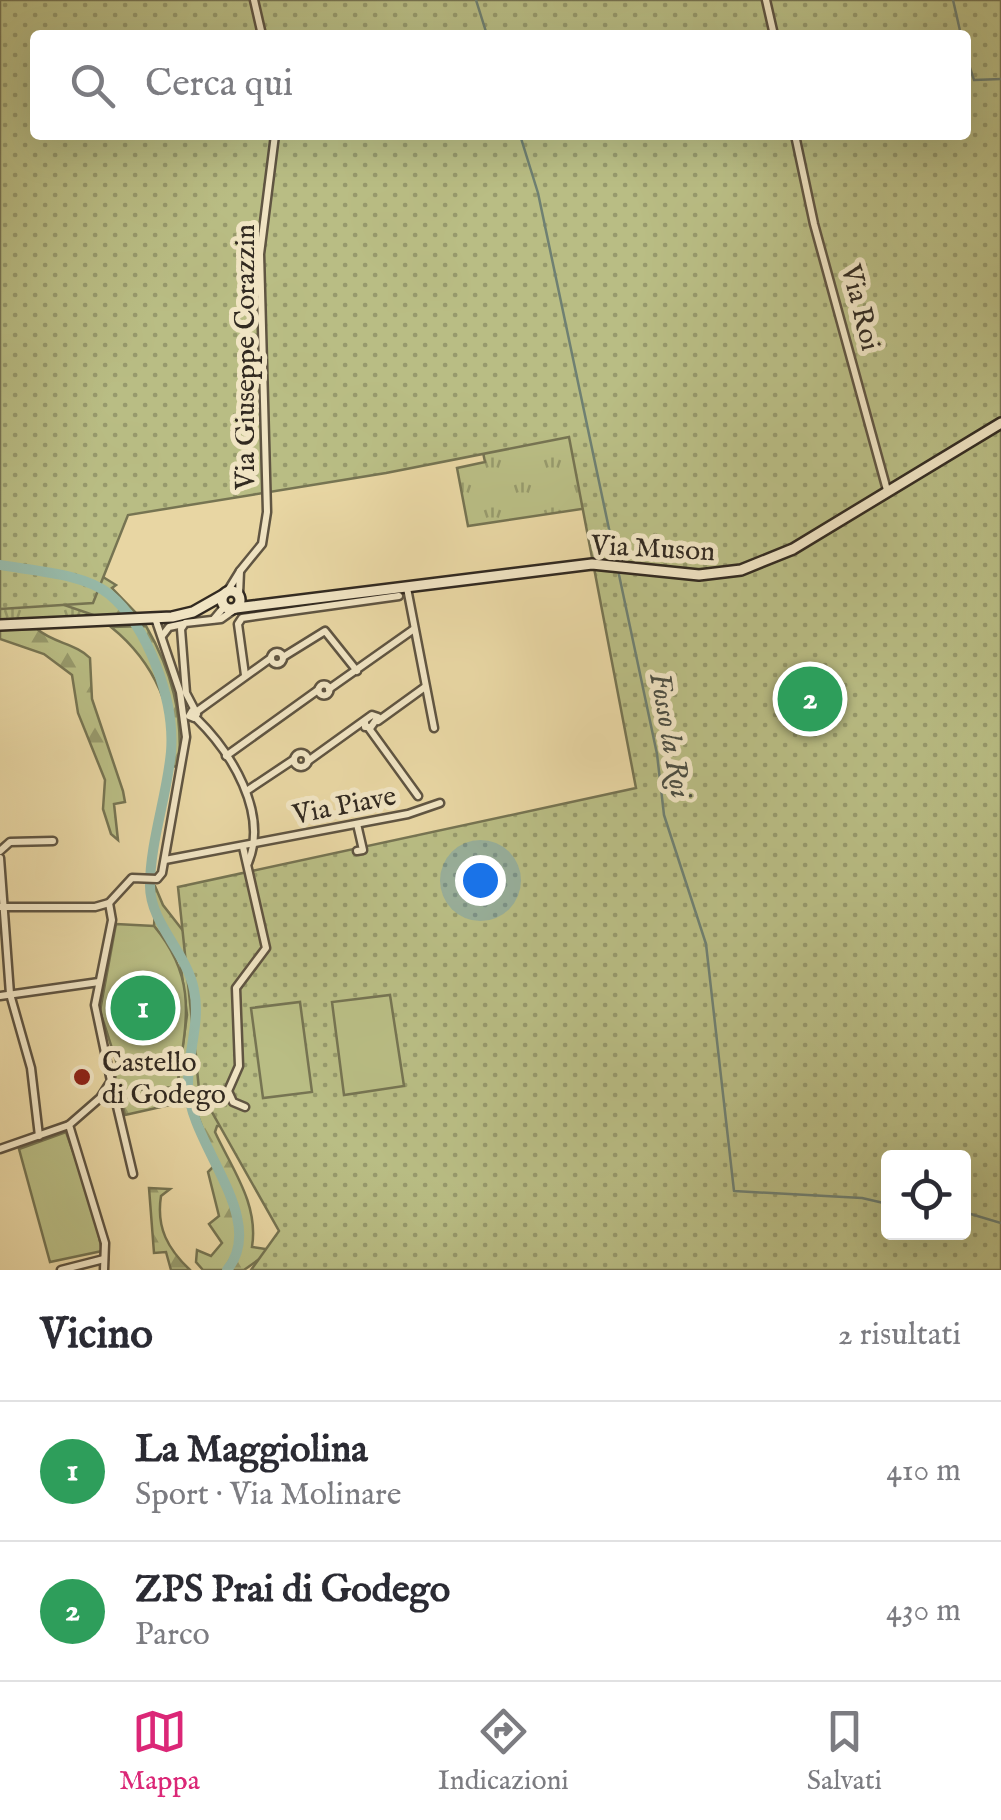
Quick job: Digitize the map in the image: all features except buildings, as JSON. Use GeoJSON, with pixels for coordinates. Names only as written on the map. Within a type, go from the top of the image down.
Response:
{"type":"FeatureCollection","features":[{"type":"Feature","properties":{"kind":"main road","name":"Via Muson"},"geometry":{"type":"LineString","coordinates":[[0,624],[184,616],[228,603],[321,603],[407,588],[618,565],[699,575],[741,570],[793,549],[1001,422]]}},
{"type":"Feature","properties":{"kind":"main road","name":"Via Muson"},"geometry":{"type":"LineString","coordinates":[[228,603],[240,596],[266,606]]}},
{"type":"Feature","properties":{"kind":"street"},"geometry":{"type":"LineString","coordinates":[[254,0],[261,30]]}},
{"type":"Feature","properties":{"kind":"street"},"geometry":{"type":"LineString","coordinates":[[766,0],[773,30]]}},
{"type":"Feature","properties":{"kind":"street","name":"Via Giuseppe Corazzin"},"geometry":{"type":"LineString","coordinates":[[184,624],[213,620],[228,603],[240,572],[262,544],[267,512],[260,254],[274,140]]}},
{"type":"Feature","properties":{"kind":"street","name":"Via Roi"},"geometry":{"type":"LineString","coordinates":[[796,140],[814,224],[887,490]]}},
{"type":"Feature","properties":{"kind":"street","name":"Via Giuseppe Corazzin"},"geometry":{"type":"LineString","coordinates":[[240,572],[240,596]]}},
{"type":"Feature","properties":{"kind":"street"},"geometry":{"type":"LineString","coordinates":[[407,588],[434,728]]}},
{"type":"Feature","properties":{"kind":"street"},"geometry":{"type":"LineString","coordinates":[[379,595],[399,596]]}},
{"type":"Feature","properties":{"kind":"street"},"geometry":{"type":"LineString","coordinates":[[245,675],[238,621],[321,603],[322,624],[356,671]]}},
{"type":"Feature","properties":{"kind":"street"},"geometry":{"type":"LineString","coordinates":[[3,907],[72,909],[108,903],[139,876],[156,878],[165,860],[186,737],[180,692],[155,618]]}},
{"type":"Feature","properties":{"kind":"street"},"geometry":{"type":"LineString","coordinates":[[162,636],[169,627],[184,624],[180,646],[194,714],[248,790],[255,845],[248,865]]}},
{"type":"Feature","properties":{"kind":"street"},"geometry":{"type":"LineString","coordinates":[[194,714],[276,652],[283,657],[322,624]]}},
{"type":"Feature","properties":{"kind":"street"},"geometry":{"type":"LineString","coordinates":[[226,756],[318,690],[323,696],[414,629]]}},
{"type":"Feature","properties":{"kind":"street"},"geometry":{"type":"LineString","coordinates":[[248,790],[290,763],[311,757],[364,725],[372,715],[381,718],[426,687]]}},
{"type":"Feature","properties":{"kind":"street"},"geometry":{"type":"LineString","coordinates":[[364,725],[418,796]]}},
{"type":"Feature","properties":{"kind":"street","name":"Via Piave"},"geometry":{"type":"LineString","coordinates":[[165,860],[430,809],[440,803]]}},
{"type":"Feature","properties":{"kind":"street"},"geometry":{"type":"LineString","coordinates":[[357,824],[363,850],[357,852]]}},
{"type":"Feature","properties":{"kind":"street"},"geometry":{"type":"LineString","coordinates":[[39,1136],[31,1068],[10,994],[0,854],[10,842],[53,841]]}},
{"type":"Feature","properties":{"kind":"street"},"geometry":{"type":"LineString","coordinates":[[243,847],[266,948],[240,980],[233,1000],[240,1066],[228,1090],[234,1102],[246,1106]]}},
{"type":"Feature","properties":{"kind":"street"},"geometry":{"type":"LineString","coordinates":[[0,1149],[69,1125],[106,1090],[111,1072],[96,1010],[112,920],[108,903]]}},
{"type":"Feature","properties":{"kind":"street"},"geometry":{"type":"LineString","coordinates":[[0,996],[100,982]]}},
{"type":"Feature","properties":{"kind":"street"},"geometry":{"type":"LineString","coordinates":[[106,1090],[116,1098],[133,1174]]}},
{"type":"Feature","properties":{"kind":"street"},"geometry":{"type":"LineString","coordinates":[[69,1125],[88,1174],[104,1270]]}},
{"type":"Feature","properties":{"kind":"street"},"geometry":{"type":"LineString","coordinates":[[61,1270],[104,1259]]}},
{"type":"Feature","properties":{"kind":"green space"},"geometry":{"type":"Polygon","coordinates":[[[0,0],[1001,0],[1001,1270],[251,1270],[279,1231],[199,1089],[178,887],[636,788],[569,437],[386,473],[128,515],[93,603],[0,609],[0,0]]]}},
{"type":"Feature","properties":{"kind":"green space"},"geometry":{"type":"Polygon","coordinates":[[[546,312],[595,507],[468,526],[457,468],[485,462],[460,341],[546,312]]]}},
{"type":"Feature","properties":{"kind":"green space"},"geometry":{"type":"Polygon","coordinates":[[[0,546],[85,566],[116,585],[112,588],[139,616],[99,617],[35,595],[0,546]]]}},
{"type":"Feature","properties":{"kind":"green space"},"geometry":{"type":"Polygon","coordinates":[[[0,578],[99,617],[0,620],[0,578]]]}},
{"type":"Feature","properties":{"kind":"green space"},"geometry":{"type":"Polygon","coordinates":[[[146,626],[174,693],[179,766],[168,767],[170,728],[160,690],[139,655],[111,627],[146,626]]]}},
{"type":"Feature","properties":{"kind":"green space"},"geometry":{"type":"Polygon","coordinates":[[[37,629],[90,658],[92,699],[125,802],[114,804],[118,840],[111,834],[103,809],[105,780],[78,713],[72,675],[44,654],[0,639],[0,630],[37,629]]]}},
{"type":"Feature","properties":{"kind":"green space"},"geometry":{"type":"Polygon","coordinates":[[[147,884],[155,886],[163,905],[184,932],[232,1126],[217,1126],[215,1132],[248,1201],[252,1247],[272,1250],[244,1270],[203,1270],[196,1262],[197,1250],[211,1256],[222,1243],[209,1224],[219,1216],[208,1172],[216,1164],[192,1100],[125,1115],[119,1091],[177,1087],[187,1015],[180,960],[154,926],[155,910],[147,884]]]}},
{"type":"Feature","properties":{"kind":"green space"},"geometry":{"type":"Polygon","coordinates":[[[116,924],[154,926],[178,965],[186,1022],[177,1087],[114,1091],[117,1064],[100,1011],[116,924]]]}},
{"type":"Feature","properties":{"kind":"green space"},"geometry":{"type":"Polygon","coordinates":[[[390,995],[404,1086],[344,1095],[332,1002],[390,995]]]}},
{"type":"Feature","properties":{"kind":"green space"},"geometry":{"type":"Polygon","coordinates":[[[300,1002],[312,1092],[263,1098],[251,1008],[300,1002]]]}},
{"type":"Feature","properties":{"kind":"green space"},"geometry":{"type":"Polygon","coordinates":[[[66,1132],[93,1208],[102,1251],[50,1262],[19,1149],[66,1132]]]}},
{"type":"Feature","properties":{"kind":"green space"},"geometry":{"type":"Polygon","coordinates":[[[149,1188],[170,1189],[161,1196],[162,1228],[175,1254],[190,1270],[171,1270],[166,1252],[154,1253],[149,1188]]]}},
{"type":"Feature","properties":{"kind":"waterway","name":"Fosso la Roi"},"geometry":{"type":"LineString","coordinates":[[476,0],[485,30]]}},
{"type":"Feature","properties":{"kind":"waterway"},"geometry":{"type":"LineString","coordinates":[[953,0],[960,30]]}},
{"type":"Feature","properties":{"kind":"waterway"},"geometry":{"type":"LineString","coordinates":[[971,71],[974,80],[1001,79]]}},
{"type":"Feature","properties":{"kind":"waterway","name":"Fosso la Roi"},"geometry":{"type":"LineString","coordinates":[[522,140],[538,193],[616,562]]}},
{"type":"Feature","properties":{"kind":"waterway"},"geometry":{"type":"LineString","coordinates":[[0,565],[72,577],[109,594],[136,626],[164,689],[171,752],[150,886],[156,913],[194,990],[196,1014],[188,1087],[192,1109],[234,1205],[239,1228],[237,1250],[227,1270]]}},
{"type":"Feature","properties":{"kind":"waterway","name":"Fosso la Roi"},"geometry":{"type":"LineString","coordinates":[[618,570],[657,754],[664,815],[706,944],[734,1191],[881,1202]]}},
{"type":"Feature","properties":{"kind":"waterway","name":"Fosso la Roi"},"geometry":{"type":"LineString","coordinates":[[971,1214],[1001,1223]]}},
{"type":"Feature","properties":{"kind":"place","name":"ZPS Prai di Godego"},"geometry":{"type":"Point","coordinates":[810,699]}},
{"type":"Feature","properties":{"kind":"place","name":"La Maggiolina"},"geometry":{"type":"Point","coordinates":[143,1008]}},
{"type":"Feature","properties":{"kind":"place","name":"Castello di Godego"},"geometry":{"type":"Point","coordinates":[82,1077]}}]}
